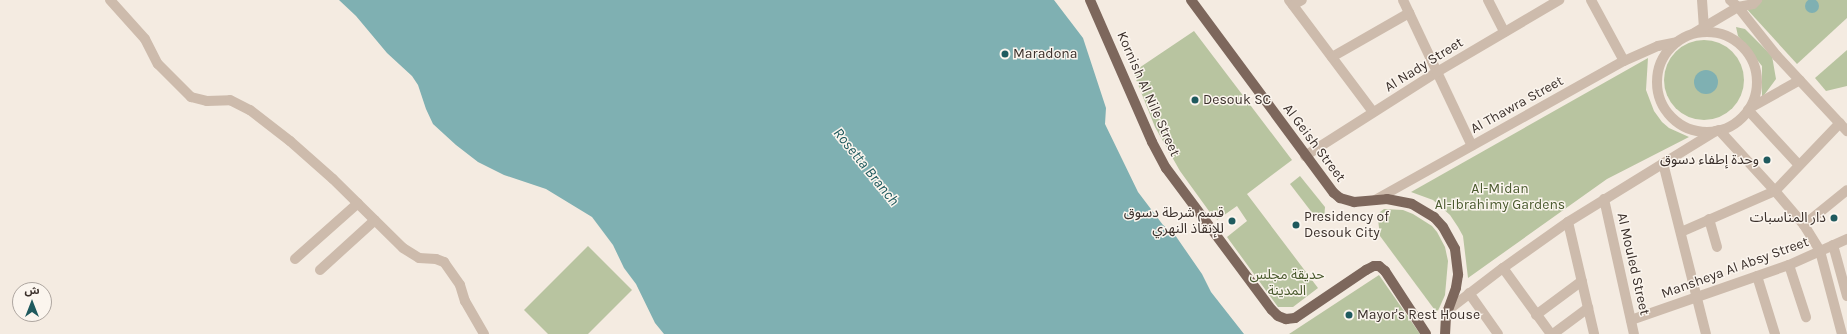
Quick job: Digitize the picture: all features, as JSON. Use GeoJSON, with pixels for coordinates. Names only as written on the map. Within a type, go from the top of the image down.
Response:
{"type":"FeatureCollection","features":[{"type":"Feature","properties":{"kind":"main road","name":"Kornish Al Nile Street"},"geometry":{"type":"LineString","coordinates":[[1090,0],[1152,142],[1166,168],[1278,316],[1286,319],[1295,318],[1374,266],[1379,266],[1385,271],[1426,334]]}},
{"type":"Feature","properties":{"kind":"main road","name":"Al Geish Street"},"geometry":{"type":"LineString","coordinates":[[1191,0],[1329,188],[1340,198],[1354,202],[1400,200],[1412,204],[1434,218],[1443,227],[1455,250],[1457,262],[1456,288],[1444,324],[1445,334]]}},
{"type":"Feature","properties":{"kind":"street"},"geometry":{"type":"LineString","coordinates":[[110,0],[145,39],[158,64],[191,97],[207,101],[230,100],[250,110],[290,141],[358,203],[403,248],[419,258],[436,259],[444,262],[460,285],[467,305],[484,334]]}},
{"type":"Feature","properties":{"kind":"street"},"geometry":{"type":"LineString","coordinates":[[1403,0],[1472,146]]}},
{"type":"Feature","properties":{"kind":"street"},"geometry":{"type":"LineString","coordinates":[[1488,0],[1504,32]]}},
{"type":"Feature","properties":{"kind":"street","name":"Al Nady Street"},"geometry":{"type":"LineString","coordinates":[[1305,156],[1437,72],[1559,0]]}},
{"type":"Feature","properties":{"kind":"street"},"geometry":{"type":"LineString","coordinates":[[1591,0],[1624,61]]}},
{"type":"Feature","properties":{"kind":"street"},"geometry":{"type":"LineString","coordinates":[[1702,0],[1704,26]]}},
{"type":"Feature","properties":{"kind":"street"},"geometry":{"type":"LineString","coordinates":[[1757,0],[1753,4],[1736,2],[1704,26],[1677,42],[1662,59],[1658,69],[1658,92],[1666,112],[1683,126],[1694,130],[1718,131],[1775,191],[1804,226],[1820,251],[1842,334]]}},
{"type":"Feature","properties":{"kind":"street"},"geometry":{"type":"LineString","coordinates":[[1295,2],[1332,57],[1373,112]]}},
{"type":"Feature","properties":{"kind":"street"},"geometry":{"type":"LineString","coordinates":[[1736,2],[1777,56],[1847,131]]}},
{"type":"Feature","properties":{"kind":"street"},"geometry":{"type":"LineString","coordinates":[[1332,57],[1409,13]]}},
{"type":"Feature","properties":{"kind":"street"},"geometry":{"type":"LineString","coordinates":[[1690,35],[1699,33],[1718,34],[1727,37],[1742,47],[1753,63],[1756,76],[1756,90],[1749,109]]}},
{"type":"Feature","properties":{"kind":"street","name":"Al Thawra Street"},"geometry":{"type":"LineString","coordinates":[[1374,200],[1624,61],[1658,46],[1677,42]]}},
{"type":"Feature","properties":{"kind":"street"},"geometry":{"type":"LineString","coordinates":[[1448,310],[1503,268],[1568,222],[1663,163],[1718,131],[1736,123],[1749,109],[1800,80]]}},
{"type":"Feature","properties":{"kind":"street"},"geometry":{"type":"LineString","coordinates":[[1749,109],[1799,165]]}},
{"type":"Feature","properties":{"kind":"street"},"geometry":{"type":"LineString","coordinates":[[1681,232],[1775,191],[1840,123]]}},
{"type":"Feature","properties":{"kind":"street"},"geometry":{"type":"LineString","coordinates":[[1663,163],[1706,334]]}},
{"type":"Feature","properties":{"kind":"street"},"geometry":{"type":"LineString","coordinates":[[1804,226],[1847,190]]}},
{"type":"Feature","properties":{"kind":"street","name":"Al Mouled Street"},"geometry":{"type":"LineString","coordinates":[[1604,199],[1634,334]]}},
{"type":"Feature","properties":{"kind":"street"},"geometry":{"type":"LineString","coordinates":[[295,259],[358,203]]}},
{"type":"Feature","properties":{"kind":"street"},"geometry":{"type":"LineString","coordinates":[[320,270],[375,220]]}},
{"type":"Feature","properties":{"kind":"street"},"geometry":{"type":"LineString","coordinates":[[1709,220],[1717,247]]}},
{"type":"Feature","properties":{"kind":"street"},"geometry":{"type":"LineString","coordinates":[[1568,222],[1594,334]]}},
{"type":"Feature","properties":{"kind":"street","name":"Mansheya Al Absy Street"},"geometry":{"type":"LineString","coordinates":[[1631,320],[1790,265],[1847,239]]}},
{"type":"Feature","properties":{"kind":"street"},"geometry":{"type":"LineString","coordinates":[[1833,246],[1847,296]]}},
{"type":"Feature","properties":{"kind":"street"},"geometry":{"type":"LineString","coordinates":[[1790,265],[1806,317]]}},
{"type":"Feature","properties":{"kind":"street"},"geometry":{"type":"LineString","coordinates":[[1503,268],[1552,334],[1588,308]]}},
{"type":"Feature","properties":{"kind":"street"},"geometry":{"type":"LineString","coordinates":[[1757,276],[1776,334]]}},
{"type":"Feature","properties":{"kind":"street"},"geometry":{"type":"LineString","coordinates":[[1536,314],[1582,281]]}},
{"type":"Feature","properties":{"kind":"street"},"geometry":{"type":"LineString","coordinates":[[1469,293],[1498,334]]}},
{"type":"Feature","properties":{"kind":"green space"},"geometry":{"type":"Polygon","coordinates":[[[1752,0],[1847,0],[1847,18],[1797,64],[1745,7],[1752,0]]]}},
{"type":"Feature","properties":{"kind":"green space"},"geometry":{"type":"Polygon","coordinates":[[[1736,27],[1745,29],[1772,56],[1776,79],[1762,98],[1762,66],[1738,36],[1736,27]]]}},
{"type":"Feature","properties":{"kind":"green space","name":"Desouk SC"},"geometry":{"type":"Polygon","coordinates":[[[1194,31],[1292,160],[1247,194],[1318,288],[1293,307],[1278,307],[1227,237],[1247,221],[1237,206],[1217,220],[1180,171],[1155,127],[1133,72],[1194,31]]]}},
{"type":"Feature","properties":{"kind":"green space"},"geometry":{"type":"Polygon","coordinates":[[[1704,40],[1719,43],[1732,52],[1741,65],[1744,80],[1741,95],[1732,108],[1719,117],[1704,120],[1689,117],[1676,108],[1667,95],[1664,80],[1667,65],[1676,52],[1689,43],[1704,40]]]}},
{"type":"Feature","properties":{"kind":"green space"},"geometry":{"type":"Polygon","coordinates":[[[1847,50],[1847,86],[1826,91],[1815,78],[1847,50]]]}},
{"type":"Feature","properties":{"kind":"green space","name":"Al-Midan Al-Ibrahimy Gardens"},"geometry":{"type":"Polygon","coordinates":[[[1648,58],[1646,90],[1654,111],[1662,122],[1669,128],[1689,137],[1607,179],[1468,278],[1463,236],[1458,227],[1450,215],[1433,200],[1411,192],[1648,58]]]}},
{"type":"Feature","properties":{"kind":"green space"},"geometry":{"type":"Polygon","coordinates":[[[1300,176],[1325,207],[1324,220],[1320,223],[1290,184],[1300,176]]]}},
{"type":"Feature","properties":{"kind":"green space"},"geometry":{"type":"Polygon","coordinates":[[[1384,209],[1403,210],[1413,214],[1432,226],[1445,247],[1448,261],[1445,295],[1437,313],[1380,236],[1378,219],[1380,212],[1384,209]]]}},
{"type":"Feature","properties":{"kind":"green space"},"geometry":{"type":"Polygon","coordinates":[[[588,246],[632,290],[588,334],[548,334],[524,310],[588,246]]]}},
{"type":"Feature","properties":{"kind":"green space"},"geometry":{"type":"Polygon","coordinates":[[[1379,275],[1420,334],[1289,334],[1379,275]]]}},
{"type":"Feature","properties":{"kind":"water"},"geometry":{"type":"Polygon","coordinates":[[[1812,-1],[1817,1],[1819,6],[1817,11],[1812,13],[1807,11],[1805,6],[1807,1],[1812,-1]]]}},
{"type":"Feature","properties":{"kind":"water","name":"Rosetta Branch"},"geometry":{"type":"Polygon","coordinates":[[[339,0],[1054,0],[1083,38],[1106,108],[1105,124],[1138,192],[1163,225],[1175,235],[1202,274],[1211,292],[1244,334],[664,334],[655,323],[636,284],[624,268],[613,245],[592,217],[546,189],[504,175],[478,162],[456,145],[433,124],[418,85],[412,76],[387,53],[356,16],[339,0]]]}},
{"type":"Feature","properties":{"kind":"water"},"geometry":{"type":"Polygon","coordinates":[[[1706,70],[1714,74],[1718,82],[1714,90],[1706,94],[1698,90],[1694,82],[1698,74],[1706,70]]]}},
{"type":"Feature","properties":{"kind":"place","name":"Maradona"},"geometry":{"type":"Point","coordinates":[1005,54]}},
{"type":"Feature","properties":{"kind":"place","name":"Desouk SC"},"geometry":{"type":"Point","coordinates":[1195,100]}},
{"type":"Feature","properties":{"kind":"place","name":"وحدة إطفاء دسوق"},"geometry":{"type":"Point","coordinates":[1767,160]}},
{"type":"Feature","properties":{"kind":"place","name":"دار المناسبات"},"geometry":{"type":"Point","coordinates":[1834,218]}},
{"type":"Feature","properties":{"kind":"place","name":"قسم شرطة دسوق للإنقاذ النهري"},"geometry":{"type":"Point","coordinates":[1232,221]}},
{"type":"Feature","properties":{"kind":"place","name":"Presidency of Desouk City"},"geometry":{"type":"Point","coordinates":[1296,225]}},
{"type":"Feature","properties":{"kind":"place","name":"Mayor's Rest House"},"geometry":{"type":"Point","coordinates":[1349,315]}},
{"type":"Feature","properties":{"kind":"park label","name":"حديقة مجلس المدينة"},"geometry":{"type":"Point","coordinates":[1287,284]}}]}
